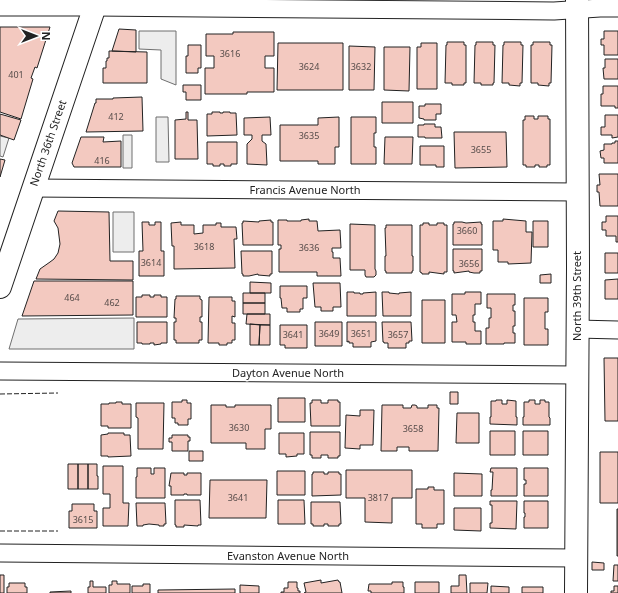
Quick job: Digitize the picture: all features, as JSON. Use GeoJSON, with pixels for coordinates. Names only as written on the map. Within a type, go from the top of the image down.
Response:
{"type":"FeatureCollection","features":[{"type":"Feature","properties":{"kind":"main road","name":"North 36th Street"},"geometry":{"type":"LineString","coordinates":[[0,286],[96,3]]}},
{"type":"Feature","properties":{"kind":"main road","name":"North 39th Street"},"geometry":{"type":"LineString","coordinates":[[576,593],[578,192],[577,5]]}},
{"type":"Feature","properties":{"kind":"street"},"geometry":{"type":"LineString","coordinates":[[0,7],[96,3],[554,11],[577,5],[618,8]]}},
{"type":"Feature","properties":{"kind":"street","name":"Francis Avenue North"},"geometry":{"type":"LineString","coordinates":[[32,188],[578,192]]}},
{"type":"Feature","properties":{"kind":"street"},"geometry":{"type":"LineString","coordinates":[[577,329],[618,330]]}},
{"type":"Feature","properties":{"kind":"street","name":"Dayton Avenue North"},"geometry":{"type":"LineString","coordinates":[[0,371],[577,375]]}},
{"type":"Feature","properties":{"kind":"street","name":"Evanston Avenue North"},"geometry":{"type":"LineString","coordinates":[[0,553],[576,558]]}},
{"type":"Feature","properties":{"kind":"shaded area"},"geometry":{"type":"Polygon","coordinates":[[[139,31],[176,31],[176,85],[161,79],[161,50],[139,49],[139,31]]]}},
{"type":"Feature","properties":{"kind":"shaded area"},"geometry":{"type":"Polygon","coordinates":[[[156,117],[168,117],[169,162],[156,162],[156,117]]]}},
{"type":"Feature","properties":{"kind":"shaded area"},"geometry":{"type":"Polygon","coordinates":[[[123,135],[132,135],[132,168],[123,168],[123,135]]]}},
{"type":"Feature","properties":{"kind":"shaded area"},"geometry":{"type":"Polygon","coordinates":[[[0,136],[9,138],[3,157],[0,156],[0,136]]]}},
{"type":"Feature","properties":{"kind":"shaded area"},"geometry":{"type":"Polygon","coordinates":[[[113,212],[134,212],[134,252],[113,252],[113,212]]]}},
{"type":"Feature","properties":{"kind":"shaded area"},"geometry":{"type":"Polygon","coordinates":[[[134,318],[134,349],[9,349],[18,319],[134,318]]]}},
{"type":"Feature","properties":{"kind":"building"},"geometry":{"type":"Polygon","coordinates":[[[0,27],[50,27],[37,68],[35,67],[31,78],[33,79],[21,119],[0,112],[0,27]]]}},
{"type":"Feature","properties":{"kind":"building"},"geometry":{"type":"Polygon","coordinates":[[[119,29],[136,30],[136,52],[112,51],[119,29]]]}},
{"type":"Feature","properties":{"kind":"building"},"geometry":{"type":"Polygon","coordinates":[[[604,31],[618,31],[618,55],[604,55],[604,45],[601,45],[601,39],[604,39],[604,31]]]}},
{"type":"Feature","properties":{"kind":"building"},"geometry":{"type":"Polygon","coordinates":[[[233,32],[274,32],[274,56],[265,56],[265,68],[274,68],[274,92],[247,92],[247,94],[205,94],[205,68],[214,68],[214,56],[206,56],[206,34],[233,34],[233,32]]]}},
{"type":"Feature","properties":{"kind":"building"},"geometry":{"type":"Polygon","coordinates":[[[447,42],[464,42],[464,45],[466,45],[466,83],[464,83],[464,85],[452,85],[452,83],[445,83],[447,42]]]}},
{"type":"Feature","properties":{"kind":"building"},"geometry":{"type":"Polygon","coordinates":[[[476,42],[493,42],[493,45],[495,45],[493,85],[481,85],[481,83],[474,83],[476,42]]]}},
{"type":"Feature","properties":{"kind":"building"},"geometry":{"type":"Polygon","coordinates":[[[504,42],[521,42],[521,45],[523,45],[522,83],[520,83],[520,86],[502,83],[504,42]]]}},
{"type":"Feature","properties":{"kind":"building"},"geometry":{"type":"Polygon","coordinates":[[[533,42],[550,42],[550,45],[552,45],[551,83],[549,83],[549,86],[531,83],[531,45],[533,45],[533,42]]]}},
{"type":"Feature","properties":{"kind":"building"},"geometry":{"type":"Polygon","coordinates":[[[278,43],[343,43],[343,90],[277,90],[278,43]]]}},
{"type":"Feature","properties":{"kind":"building"},"geometry":{"type":"Polygon","coordinates":[[[421,43],[437,43],[437,89],[417,89],[417,47],[421,47],[421,43]]]}},
{"type":"Feature","properties":{"kind":"building"},"geometry":{"type":"Polygon","coordinates":[[[188,45],[201,45],[201,68],[198,68],[198,73],[186,73],[186,56],[188,56],[188,45]]]}},
{"type":"Feature","properties":{"kind":"building"},"geometry":{"type":"Polygon","coordinates":[[[349,46],[375,47],[374,90],[349,90],[349,46]]]}},
{"type":"Feature","properties":{"kind":"building"},"geometry":{"type":"Polygon","coordinates":[[[384,47],[410,47],[409,91],[384,90],[384,47]]]}},
{"type":"Feature","properties":{"kind":"building"},"geometry":{"type":"Polygon","coordinates":[[[109,51],[147,52],[147,83],[103,83],[103,68],[106,68],[106,61],[107,58],[109,58],[109,51]]]}},
{"type":"Feature","properties":{"kind":"building"},"geometry":{"type":"Polygon","coordinates":[[[605,59],[618,59],[618,79],[604,79],[603,68],[605,68],[605,59]]]}},
{"type":"Feature","properties":{"kind":"building"},"geometry":{"type":"Polygon","coordinates":[[[183,85],[201,85],[201,100],[186,100],[186,92],[183,92],[183,85]]]}},
{"type":"Feature","properties":{"kind":"building"},"geometry":{"type":"Polygon","coordinates":[[[603,86],[618,86],[618,108],[615,108],[615,106],[601,106],[603,86]]]}},
{"type":"Feature","properties":{"kind":"building"},"geometry":{"type":"Polygon","coordinates":[[[142,97],[143,131],[86,132],[96,99],[142,97]]]}},
{"type":"Feature","properties":{"kind":"building"},"geometry":{"type":"Polygon","coordinates":[[[382,102],[413,102],[413,123],[382,123],[382,102]]]}},
{"type":"Feature","properties":{"kind":"building"},"geometry":{"type":"Polygon","coordinates":[[[425,104],[441,104],[441,114],[436,114],[436,120],[424,120],[419,118],[419,106],[425,106],[425,104]]]}},
{"type":"Feature","properties":{"kind":"building"},"geometry":{"type":"Polygon","coordinates":[[[186,112],[188,112],[188,120],[197,120],[198,159],[175,159],[175,120],[186,119],[186,112]]]}},
{"type":"Feature","properties":{"kind":"building"},"geometry":{"type":"Polygon","coordinates":[[[212,112],[236,113],[237,135],[207,136],[207,114],[212,114],[212,112]]]}},
{"type":"Feature","properties":{"kind":"building"},"geometry":{"type":"Polygon","coordinates":[[[0,114],[21,120],[14,140],[0,135],[0,114]]]}},
{"type":"Feature","properties":{"kind":"building"},"geometry":{"type":"Polygon","coordinates":[[[605,115],[618,115],[618,137],[612,138],[612,135],[601,135],[601,127],[605,127],[605,115]]]}},
{"type":"Feature","properties":{"kind":"building"},"geometry":{"type":"Polygon","coordinates":[[[525,116],[534,116],[534,119],[538,119],[538,116],[548,116],[548,119],[550,119],[550,165],[547,165],[547,167],[539,167],[539,165],[535,165],[535,167],[526,167],[526,165],[523,165],[523,120],[525,120],[525,116]]]}},
{"type":"Feature","properties":{"kind":"building"},"geometry":{"type":"Polygon","coordinates":[[[270,117],[271,135],[262,135],[262,141],[266,144],[267,165],[247,164],[247,144],[252,139],[252,135],[244,135],[244,118],[270,117]]]}},
{"type":"Feature","properties":{"kind":"building"},"geometry":{"type":"Polygon","coordinates":[[[339,117],[339,147],[335,147],[335,164],[318,164],[318,161],[280,161],[280,125],[318,125],[318,118],[339,117]]]}},
{"type":"Feature","properties":{"kind":"building"},"geometry":{"type":"Polygon","coordinates":[[[351,117],[376,117],[374,147],[376,147],[376,164],[351,164],[351,117]]]}},
{"type":"Feature","properties":{"kind":"building"},"geometry":{"type":"Polygon","coordinates":[[[435,124],[435,127],[441,127],[442,138],[418,137],[418,125],[435,124]]]}},
{"type":"Feature","properties":{"kind":"building"},"geometry":{"type":"Polygon","coordinates":[[[454,132],[506,132],[507,167],[455,168],[454,132]]]}},
{"type":"Feature","properties":{"kind":"building"},"geometry":{"type":"Polygon","coordinates":[[[81,137],[104,137],[103,142],[121,141],[121,167],[74,167],[72,163],[81,137]]]}},
{"type":"Feature","properties":{"kind":"building"},"geometry":{"type":"Polygon","coordinates":[[[385,137],[413,137],[412,164],[384,164],[385,137]]]}},
{"type":"Feature","properties":{"kind":"building"},"geometry":{"type":"Polygon","coordinates":[[[615,141],[618,141],[618,163],[604,163],[604,158],[601,158],[600,151],[604,150],[604,144],[612,144],[615,143],[615,141]]]}},
{"type":"Feature","properties":{"kind":"building"},"geometry":{"type":"Polygon","coordinates":[[[207,142],[237,142],[237,164],[231,164],[231,166],[224,166],[224,164],[220,164],[220,166],[213,166],[213,164],[207,164],[207,142]]]}},
{"type":"Feature","properties":{"kind":"building"},"geometry":{"type":"Polygon","coordinates":[[[420,146],[444,146],[444,167],[436,167],[436,165],[420,165],[420,146]]]}},
{"type":"Feature","properties":{"kind":"building"},"geometry":{"type":"Polygon","coordinates":[[[0,159],[5,160],[0,177],[0,159]]]}},
{"type":"Feature","properties":{"kind":"building"},"geometry":{"type":"Polygon","coordinates":[[[599,174],[618,174],[618,206],[600,206],[599,192],[597,192],[597,185],[600,185],[599,174]]]}},
{"type":"Feature","properties":{"kind":"building"},"geometry":{"type":"Polygon","coordinates":[[[58,211],[109,212],[110,261],[133,261],[133,280],[36,279],[40,269],[54,259],[58,253],[60,244],[58,228],[54,221],[58,211]]]}},
{"type":"Feature","properties":{"kind":"building"},"geometry":{"type":"Polygon","coordinates":[[[606,216],[618,216],[618,242],[616,242],[616,236],[606,236],[606,230],[602,230],[602,222],[606,222],[606,216]]]}},
{"type":"Feature","properties":{"kind":"building"},"geometry":{"type":"Polygon","coordinates":[[[309,219],[309,221],[317,221],[318,231],[340,230],[341,248],[332,248],[332,252],[333,258],[340,258],[341,276],[317,276],[317,272],[279,272],[279,249],[281,249],[281,245],[278,245],[278,220],[301,221],[309,219]]]}},
{"type":"Feature","properties":{"kind":"building"},"geometry":{"type":"Polygon","coordinates":[[[503,219],[526,221],[526,232],[532,232],[531,263],[508,264],[508,262],[498,262],[498,250],[493,250],[493,221],[503,221],[503,219]]]}},
{"type":"Feature","properties":{"kind":"building"},"geometry":{"type":"Polygon","coordinates":[[[271,220],[271,222],[273,222],[273,245],[243,245],[243,221],[259,222],[271,220]]]}},
{"type":"Feature","properties":{"kind":"building"},"geometry":{"type":"Polygon","coordinates":[[[533,221],[548,221],[548,247],[533,247],[533,221]]]}},
{"type":"Feature","properties":{"kind":"building"},"geometry":{"type":"Polygon","coordinates":[[[142,222],[149,222],[149,225],[155,225],[155,222],[161,222],[161,251],[164,251],[164,276],[139,276],[139,251],[143,251],[142,222]]]}},
{"type":"Feature","properties":{"kind":"building"},"geometry":{"type":"Polygon","coordinates":[[[181,222],[181,225],[194,225],[194,234],[203,233],[203,225],[216,225],[216,223],[221,223],[221,227],[236,227],[237,239],[234,239],[235,268],[174,269],[174,246],[172,246],[171,223],[181,222]]]}},
{"type":"Feature","properties":{"kind":"building"},"geometry":{"type":"Polygon","coordinates":[[[454,222],[481,222],[482,245],[453,245],[454,222]]]}},
{"type":"Feature","properties":{"kind":"building"},"geometry":{"type":"Polygon","coordinates":[[[423,223],[437,225],[437,223],[444,223],[444,225],[447,225],[447,272],[444,272],[444,274],[429,272],[429,274],[422,274],[420,272],[420,225],[423,225],[423,223]]]}},
{"type":"Feature","properties":{"kind":"building"},"geometry":{"type":"Polygon","coordinates":[[[350,224],[375,225],[376,275],[374,277],[366,277],[365,270],[350,270],[350,224]]]}},
{"type":"Feature","properties":{"kind":"building"},"geometry":{"type":"Polygon","coordinates":[[[386,225],[412,225],[412,273],[386,273],[386,225]]]}},
{"type":"Feature","properties":{"kind":"building"},"geometry":{"type":"Polygon","coordinates":[[[453,249],[482,249],[482,271],[480,271],[480,273],[469,271],[454,273],[453,249]]]}},
{"type":"Feature","properties":{"kind":"building"},"geometry":{"type":"Polygon","coordinates":[[[241,251],[272,251],[272,274],[270,274],[270,276],[258,274],[243,276],[241,251]]]}},
{"type":"Feature","properties":{"kind":"building"},"geometry":{"type":"Polygon","coordinates":[[[605,253],[618,253],[618,273],[605,273],[605,253]]]}},
{"type":"Feature","properties":{"kind":"building"},"geometry":{"type":"Polygon","coordinates":[[[551,274],[551,283],[540,283],[540,275],[551,274]]]}},
{"type":"Feature","properties":{"kind":"building"},"geometry":{"type":"Polygon","coordinates":[[[618,279],[618,299],[605,299],[605,280],[618,279]]]}},
{"type":"Feature","properties":{"kind":"building"},"geometry":{"type":"Polygon","coordinates":[[[34,281],[133,281],[133,315],[22,316],[34,281]]]}},
{"type":"Feature","properties":{"kind":"building"},"geometry":{"type":"Polygon","coordinates":[[[250,282],[271,283],[271,293],[250,293],[250,282]]]}},
{"type":"Feature","properties":{"kind":"building"},"geometry":{"type":"Polygon","coordinates":[[[313,283],[340,283],[341,307],[333,307],[333,311],[321,311],[321,307],[315,307],[313,283]]]}},
{"type":"Feature","properties":{"kind":"building"},"geometry":{"type":"Polygon","coordinates":[[[280,286],[307,286],[307,298],[303,298],[303,309],[300,309],[300,312],[287,312],[287,308],[282,308],[280,286]]]}},
{"type":"Feature","properties":{"kind":"building"},"geometry":{"type":"Polygon","coordinates":[[[347,292],[363,294],[376,292],[376,316],[347,316],[347,292]]]}},
{"type":"Feature","properties":{"kind":"building"},"geometry":{"type":"Polygon","coordinates":[[[382,292],[399,294],[411,292],[411,316],[383,316],[382,292]]]}},
{"type":"Feature","properties":{"kind":"building"},"geometry":{"type":"Polygon","coordinates":[[[465,292],[481,292],[481,304],[475,304],[475,315],[473,315],[473,322],[475,322],[475,331],[481,331],[481,344],[452,342],[452,322],[457,322],[456,315],[452,315],[452,294],[465,294],[465,292]]]}},
{"type":"Feature","properties":{"kind":"building"},"geometry":{"type":"Polygon","coordinates":[[[243,293],[265,293],[265,303],[243,303],[243,293]]]}},
{"type":"Feature","properties":{"kind":"building"},"geometry":{"type":"Polygon","coordinates":[[[487,294],[515,294],[515,305],[513,305],[513,311],[515,311],[515,326],[513,326],[513,333],[515,333],[515,343],[486,344],[486,328],[489,328],[489,318],[491,318],[491,308],[487,308],[487,294]]]}},
{"type":"Feature","properties":{"kind":"building"},"geometry":{"type":"Polygon","coordinates":[[[142,295],[150,295],[150,297],[154,297],[154,295],[161,295],[161,297],[167,297],[167,317],[136,317],[136,297],[142,297],[142,295]]]}},
{"type":"Feature","properties":{"kind":"building"},"geometry":{"type":"Polygon","coordinates":[[[176,296],[200,296],[200,299],[202,300],[202,317],[200,317],[200,322],[202,322],[202,340],[199,340],[199,343],[176,343],[176,340],[174,340],[176,296]]]}},
{"type":"Feature","properties":{"kind":"building"},"geometry":{"type":"Polygon","coordinates":[[[209,297],[232,297],[232,301],[235,301],[235,317],[232,316],[232,323],[235,323],[235,340],[232,340],[232,343],[227,343],[227,345],[219,345],[219,343],[208,343],[209,297]]]}},
{"type":"Feature","properties":{"kind":"building"},"geometry":{"type":"Polygon","coordinates":[[[524,298],[548,298],[548,312],[545,312],[545,329],[548,329],[548,345],[524,345],[524,298]]]}},
{"type":"Feature","properties":{"kind":"building"},"geometry":{"type":"Polygon","coordinates":[[[422,300],[445,300],[445,343],[422,343],[422,300]]]}},
{"type":"Feature","properties":{"kind":"building"},"geometry":{"type":"Polygon","coordinates":[[[243,303],[265,303],[265,314],[243,314],[243,303]]]}},
{"type":"Feature","properties":{"kind":"building"},"geometry":{"type":"Polygon","coordinates":[[[247,314],[270,314],[270,325],[246,324],[247,314]]]}},
{"type":"Feature","properties":{"kind":"building"},"geometry":{"type":"Polygon","coordinates":[[[137,322],[167,322],[167,343],[154,345],[154,343],[137,343],[137,322]]]}},
{"type":"Feature","properties":{"kind":"building"},"geometry":{"type":"Polygon","coordinates":[[[315,322],[342,322],[342,346],[315,346],[315,322]]]}},
{"type":"Feature","properties":{"kind":"building"},"geometry":{"type":"Polygon","coordinates":[[[347,322],[376,322],[376,341],[371,342],[371,347],[353,347],[353,343],[349,343],[349,341],[347,342],[347,322]]]}},
{"type":"Feature","properties":{"kind":"building"},"geometry":{"type":"Polygon","coordinates":[[[382,322],[411,322],[412,341],[406,343],[406,348],[388,348],[388,343],[383,342],[382,322]]]}},
{"type":"Feature","properties":{"kind":"building"},"geometry":{"type":"Polygon","coordinates":[[[250,324],[260,325],[259,345],[250,345],[250,324]]]}},
{"type":"Feature","properties":{"kind":"building"},"geometry":{"type":"Polygon","coordinates":[[[260,325],[270,325],[270,345],[259,345],[260,325]]]}},
{"type":"Feature","properties":{"kind":"building"},"geometry":{"type":"Polygon","coordinates":[[[280,325],[307,325],[307,348],[285,348],[285,345],[280,345],[280,325]]]}},
{"type":"Feature","properties":{"kind":"building"},"geometry":{"type":"Polygon","coordinates":[[[604,358],[618,358],[618,421],[605,421],[604,358]]]}},
{"type":"Feature","properties":{"kind":"building"},"geometry":{"type":"Polygon","coordinates":[[[450,392],[458,392],[458,404],[450,404],[450,392]]]}},
{"type":"Feature","properties":{"kind":"building"},"geometry":{"type":"Polygon","coordinates":[[[278,398],[305,398],[305,422],[278,422],[278,398]]]}},
{"type":"Feature","properties":{"kind":"building"},"geometry":{"type":"Polygon","coordinates":[[[182,400],[187,400],[187,403],[191,403],[191,419],[188,419],[188,425],[178,425],[178,423],[175,423],[175,418],[172,418],[172,402],[182,402],[182,400]]]}},
{"type":"Feature","properties":{"kind":"building"},"geometry":{"type":"Polygon","coordinates":[[[312,400],[321,400],[321,403],[328,403],[328,400],[338,400],[338,402],[340,402],[340,426],[311,426],[310,403],[312,403],[312,400]]]}},
{"type":"Feature","properties":{"kind":"building"},"geometry":{"type":"Polygon","coordinates":[[[502,400],[502,404],[507,404],[507,400],[516,401],[517,425],[490,424],[491,401],[502,400]]]}},
{"type":"Feature","properties":{"kind":"building"},"geometry":{"type":"Polygon","coordinates":[[[529,400],[535,400],[535,404],[540,404],[540,400],[549,402],[550,425],[523,425],[524,402],[529,402],[529,400]]]}},
{"type":"Feature","properties":{"kind":"building"},"geometry":{"type":"Polygon","coordinates":[[[116,402],[131,404],[131,428],[108,428],[108,426],[101,426],[101,404],[116,402]]]}},
{"type":"Feature","properties":{"kind":"building"},"geometry":{"type":"Polygon","coordinates":[[[136,403],[164,403],[163,449],[138,449],[138,418],[136,417],[136,403]]]}},
{"type":"Feature","properties":{"kind":"building"},"geometry":{"type":"Polygon","coordinates":[[[211,405],[226,405],[226,407],[235,407],[235,405],[271,405],[271,429],[265,429],[265,449],[246,449],[246,443],[211,443],[211,405]]]}},
{"type":"Feature","properties":{"kind":"building"},"geometry":{"type":"Polygon","coordinates":[[[382,405],[403,405],[403,408],[411,408],[412,405],[415,405],[417,408],[428,408],[428,405],[437,405],[437,408],[439,408],[438,451],[409,451],[409,447],[397,447],[397,451],[381,451],[382,405]]]}},
{"type":"Feature","properties":{"kind":"building"},"geometry":{"type":"Polygon","coordinates":[[[360,410],[374,410],[373,445],[360,445],[360,449],[345,448],[346,415],[360,416],[360,410]]]}},
{"type":"Feature","properties":{"kind":"building"},"geometry":{"type":"Polygon","coordinates":[[[457,413],[479,413],[479,443],[456,443],[457,413]]]}},
{"type":"Feature","properties":{"kind":"building"},"geometry":{"type":"Polygon","coordinates":[[[490,431],[515,431],[515,455],[490,455],[490,431]]]}},
{"type":"Feature","properties":{"kind":"building"},"geometry":{"type":"Polygon","coordinates":[[[523,431],[548,431],[548,455],[523,455],[523,431]]]}},
{"type":"Feature","properties":{"kind":"building"},"geometry":{"type":"Polygon","coordinates":[[[310,432],[340,432],[340,456],[338,456],[338,458],[328,458],[328,455],[321,455],[321,458],[312,458],[312,455],[310,455],[310,432]]]}},
{"type":"Feature","properties":{"kind":"building"},"geometry":{"type":"Polygon","coordinates":[[[108,433],[124,433],[124,435],[130,435],[131,456],[101,456],[101,435],[108,433]]]}},
{"type":"Feature","properties":{"kind":"building"},"geometry":{"type":"Polygon","coordinates":[[[279,433],[304,433],[304,454],[286,457],[286,454],[279,454],[279,433]]]}},
{"type":"Feature","properties":{"kind":"building"},"geometry":{"type":"Polygon","coordinates":[[[172,435],[188,435],[188,437],[190,437],[190,441],[188,441],[188,451],[172,451],[172,442],[169,442],[169,438],[172,438],[172,435]]]}},
{"type":"Feature","properties":{"kind":"building"},"geometry":{"type":"Polygon","coordinates":[[[189,451],[203,451],[203,461],[189,461],[189,451]]]}},
{"type":"Feature","properties":{"kind":"building"},"geometry":{"type":"Polygon","coordinates":[[[600,452],[618,452],[618,503],[600,503],[600,452]]]}},
{"type":"Feature","properties":{"kind":"building"},"geometry":{"type":"Polygon","coordinates":[[[68,464],[78,464],[78,489],[68,489],[68,464]]]}},
{"type":"Feature","properties":{"kind":"building"},"geometry":{"type":"Polygon","coordinates":[[[78,464],[88,464],[88,489],[78,489],[78,464]]]}},
{"type":"Feature","properties":{"kind":"building"},"geometry":{"type":"Polygon","coordinates":[[[88,464],[97,464],[98,489],[88,489],[88,464]]]}},
{"type":"Feature","properties":{"kind":"building"},"geometry":{"type":"Polygon","coordinates":[[[103,466],[123,466],[123,503],[129,503],[128,526],[103,526],[103,508],[110,508],[110,494],[103,494],[103,466]]]}},
{"type":"Feature","properties":{"kind":"building"},"geometry":{"type":"Polygon","coordinates":[[[137,468],[151,468],[151,474],[154,474],[154,468],[165,468],[165,498],[136,498],[137,468]]]}},
{"type":"Feature","properties":{"kind":"building"},"geometry":{"type":"Polygon","coordinates":[[[491,468],[517,468],[517,496],[491,496],[493,472],[490,472],[491,468]]]}},
{"type":"Feature","properties":{"kind":"building"},"geometry":{"type":"Polygon","coordinates":[[[524,468],[548,468],[548,496],[524,496],[524,484],[526,484],[526,480],[524,480],[524,468]]]}},
{"type":"Feature","properties":{"kind":"building"},"geometry":{"type":"Polygon","coordinates":[[[346,470],[412,470],[412,498],[392,498],[392,523],[365,522],[365,498],[346,498],[346,470]]]}},
{"type":"Feature","properties":{"kind":"building"},"geometry":{"type":"Polygon","coordinates":[[[277,471],[305,471],[305,495],[277,495],[277,471]]]}},
{"type":"Feature","properties":{"kind":"building"},"geometry":{"type":"Polygon","coordinates":[[[313,472],[324,472],[324,474],[328,474],[328,472],[339,472],[339,474],[341,474],[341,495],[312,496],[313,472]]]}},
{"type":"Feature","properties":{"kind":"building"},"geometry":{"type":"Polygon","coordinates":[[[171,473],[184,473],[184,475],[187,475],[187,473],[201,473],[201,495],[171,495],[171,486],[169,486],[171,473]]]}},
{"type":"Feature","properties":{"kind":"building"},"geometry":{"type":"Polygon","coordinates":[[[454,473],[482,474],[482,496],[454,496],[454,473]]]}},
{"type":"Feature","properties":{"kind":"building"},"geometry":{"type":"Polygon","coordinates":[[[210,480],[267,480],[266,518],[209,518],[210,480]]]}},
{"type":"Feature","properties":{"kind":"building"},"geometry":{"type":"Polygon","coordinates":[[[428,487],[434,487],[434,490],[444,490],[444,524],[437,524],[437,528],[422,528],[422,524],[416,524],[416,489],[428,489],[428,487]]]}},
{"type":"Feature","properties":{"kind":"building"},"geometry":{"type":"Polygon","coordinates":[[[175,500],[200,500],[201,525],[184,525],[184,527],[176,527],[175,500]]]}},
{"type":"Feature","properties":{"kind":"building"},"geometry":{"type":"Polygon","coordinates":[[[278,500],[304,500],[305,524],[278,524],[278,500]]]}},
{"type":"Feature","properties":{"kind":"building"},"geometry":{"type":"Polygon","coordinates":[[[490,501],[517,501],[516,529],[490,528],[490,523],[492,523],[492,505],[490,505],[490,501]]]}},
{"type":"Feature","properties":{"kind":"building"},"geometry":{"type":"Polygon","coordinates":[[[524,501],[548,501],[548,528],[524,528],[524,501]]]}},
{"type":"Feature","properties":{"kind":"building"},"geometry":{"type":"Polygon","coordinates":[[[311,502],[340,502],[341,524],[339,524],[339,526],[328,526],[328,524],[324,524],[324,526],[313,526],[313,524],[311,524],[311,502]]]}},
{"type":"Feature","properties":{"kind":"building"},"geometry":{"type":"Polygon","coordinates":[[[136,503],[165,503],[166,524],[164,524],[164,526],[149,524],[137,526],[136,503]]]}},
{"type":"Feature","properties":{"kind":"building"},"geometry":{"type":"Polygon","coordinates":[[[72,504],[94,504],[94,511],[97,511],[97,528],[69,528],[69,511],[72,511],[72,504]]]}},
{"type":"Feature","properties":{"kind":"building"},"geometry":{"type":"Polygon","coordinates":[[[454,508],[481,508],[481,531],[454,530],[454,508]]]}},
{"type":"Feature","properties":{"kind":"building"},"geometry":{"type":"Polygon","coordinates":[[[618,509],[618,556],[617,556],[618,509]]]}},
{"type":"Feature","properties":{"kind":"building"},"geometry":{"type":"Polygon","coordinates":[[[592,562],[604,563],[604,570],[592,570],[592,562]]]}},
{"type":"Feature","properties":{"kind":"building"},"geometry":{"type":"Polygon","coordinates":[[[614,565],[618,565],[618,581],[613,581],[614,565]]]}},
{"type":"Feature","properties":{"kind":"building"},"geometry":{"type":"Polygon","coordinates":[[[0,575],[4,575],[4,593],[0,593],[0,575]]]}},
{"type":"Feature","properties":{"kind":"building"},"geometry":{"type":"Polygon","coordinates":[[[459,575],[466,575],[467,593],[451,593],[451,586],[459,586],[459,575]]]}},
{"type":"Feature","properties":{"kind":"building"},"geometry":{"type":"Polygon","coordinates":[[[321,580],[321,583],[338,580],[340,582],[342,593],[304,593],[306,592],[304,583],[321,580]]]}},
{"type":"Feature","properties":{"kind":"building"},"geometry":{"type":"Polygon","coordinates":[[[90,581],[93,581],[93,587],[106,587],[106,593],[88,593],[90,581]]]}},
{"type":"Feature","properties":{"kind":"building"},"geometry":{"type":"Polygon","coordinates":[[[112,581],[117,581],[117,584],[130,584],[130,593],[109,593],[109,585],[112,585],[112,581]]]}},
{"type":"Feature","properties":{"kind":"building"},"geometry":{"type":"Polygon","coordinates":[[[288,582],[297,582],[297,588],[300,593],[281,593],[284,592],[284,588],[288,588],[288,582]]]}},
{"type":"Feature","properties":{"kind":"building"},"geometry":{"type":"Polygon","coordinates":[[[392,582],[403,582],[404,593],[371,593],[371,591],[368,591],[369,584],[392,584],[392,582]]]}},
{"type":"Feature","properties":{"kind":"building"},"geometry":{"type":"Polygon","coordinates":[[[415,582],[439,582],[439,593],[415,593],[415,582]]]}},
{"type":"Feature","properties":{"kind":"building"},"geometry":{"type":"Polygon","coordinates":[[[9,583],[25,583],[27,593],[7,593],[9,583]]]}},
{"type":"Feature","properties":{"kind":"building"},"geometry":{"type":"Polygon","coordinates":[[[470,583],[488,583],[487,593],[470,593],[470,583]]]}},
{"type":"Feature","properties":{"kind":"building"},"geometry":{"type":"Polygon","coordinates":[[[143,584],[150,584],[150,593],[132,593],[132,586],[143,586],[143,584]]]}},
{"type":"Feature","properties":{"kind":"building"},"geometry":{"type":"Polygon","coordinates":[[[240,585],[259,586],[259,593],[240,593],[240,585]]]}},
{"type":"Feature","properties":{"kind":"building"},"geometry":{"type":"Polygon","coordinates":[[[491,586],[509,587],[509,593],[491,593],[491,586]]]}},
{"type":"Feature","properties":{"kind":"building"},"geometry":{"type":"Polygon","coordinates":[[[614,586],[618,586],[618,593],[611,593],[611,591],[614,591],[614,586]]]}},
{"type":"Feature","properties":{"kind":"building"},"geometry":{"type":"Polygon","coordinates":[[[522,587],[543,587],[543,593],[522,593],[522,587]]]}},
{"type":"Feature","properties":{"kind":"building"},"geometry":{"type":"Polygon","coordinates":[[[235,589],[235,593],[158,593],[158,590],[235,589]]]}},
{"type":"Feature","properties":{"kind":"building"},"geometry":{"type":"Polygon","coordinates":[[[71,591],[71,593],[50,593],[50,592],[71,591]]]}},
{"type":"Feature","properties":{"kind":"fence"},"geometry":{"type":"LineString","coordinates":[[0,394],[58,393]]}},
{"type":"Feature","properties":{"kind":"fence"},"geometry":{"type":"LineString","coordinates":[[0,531],[58,531]]}}]}
